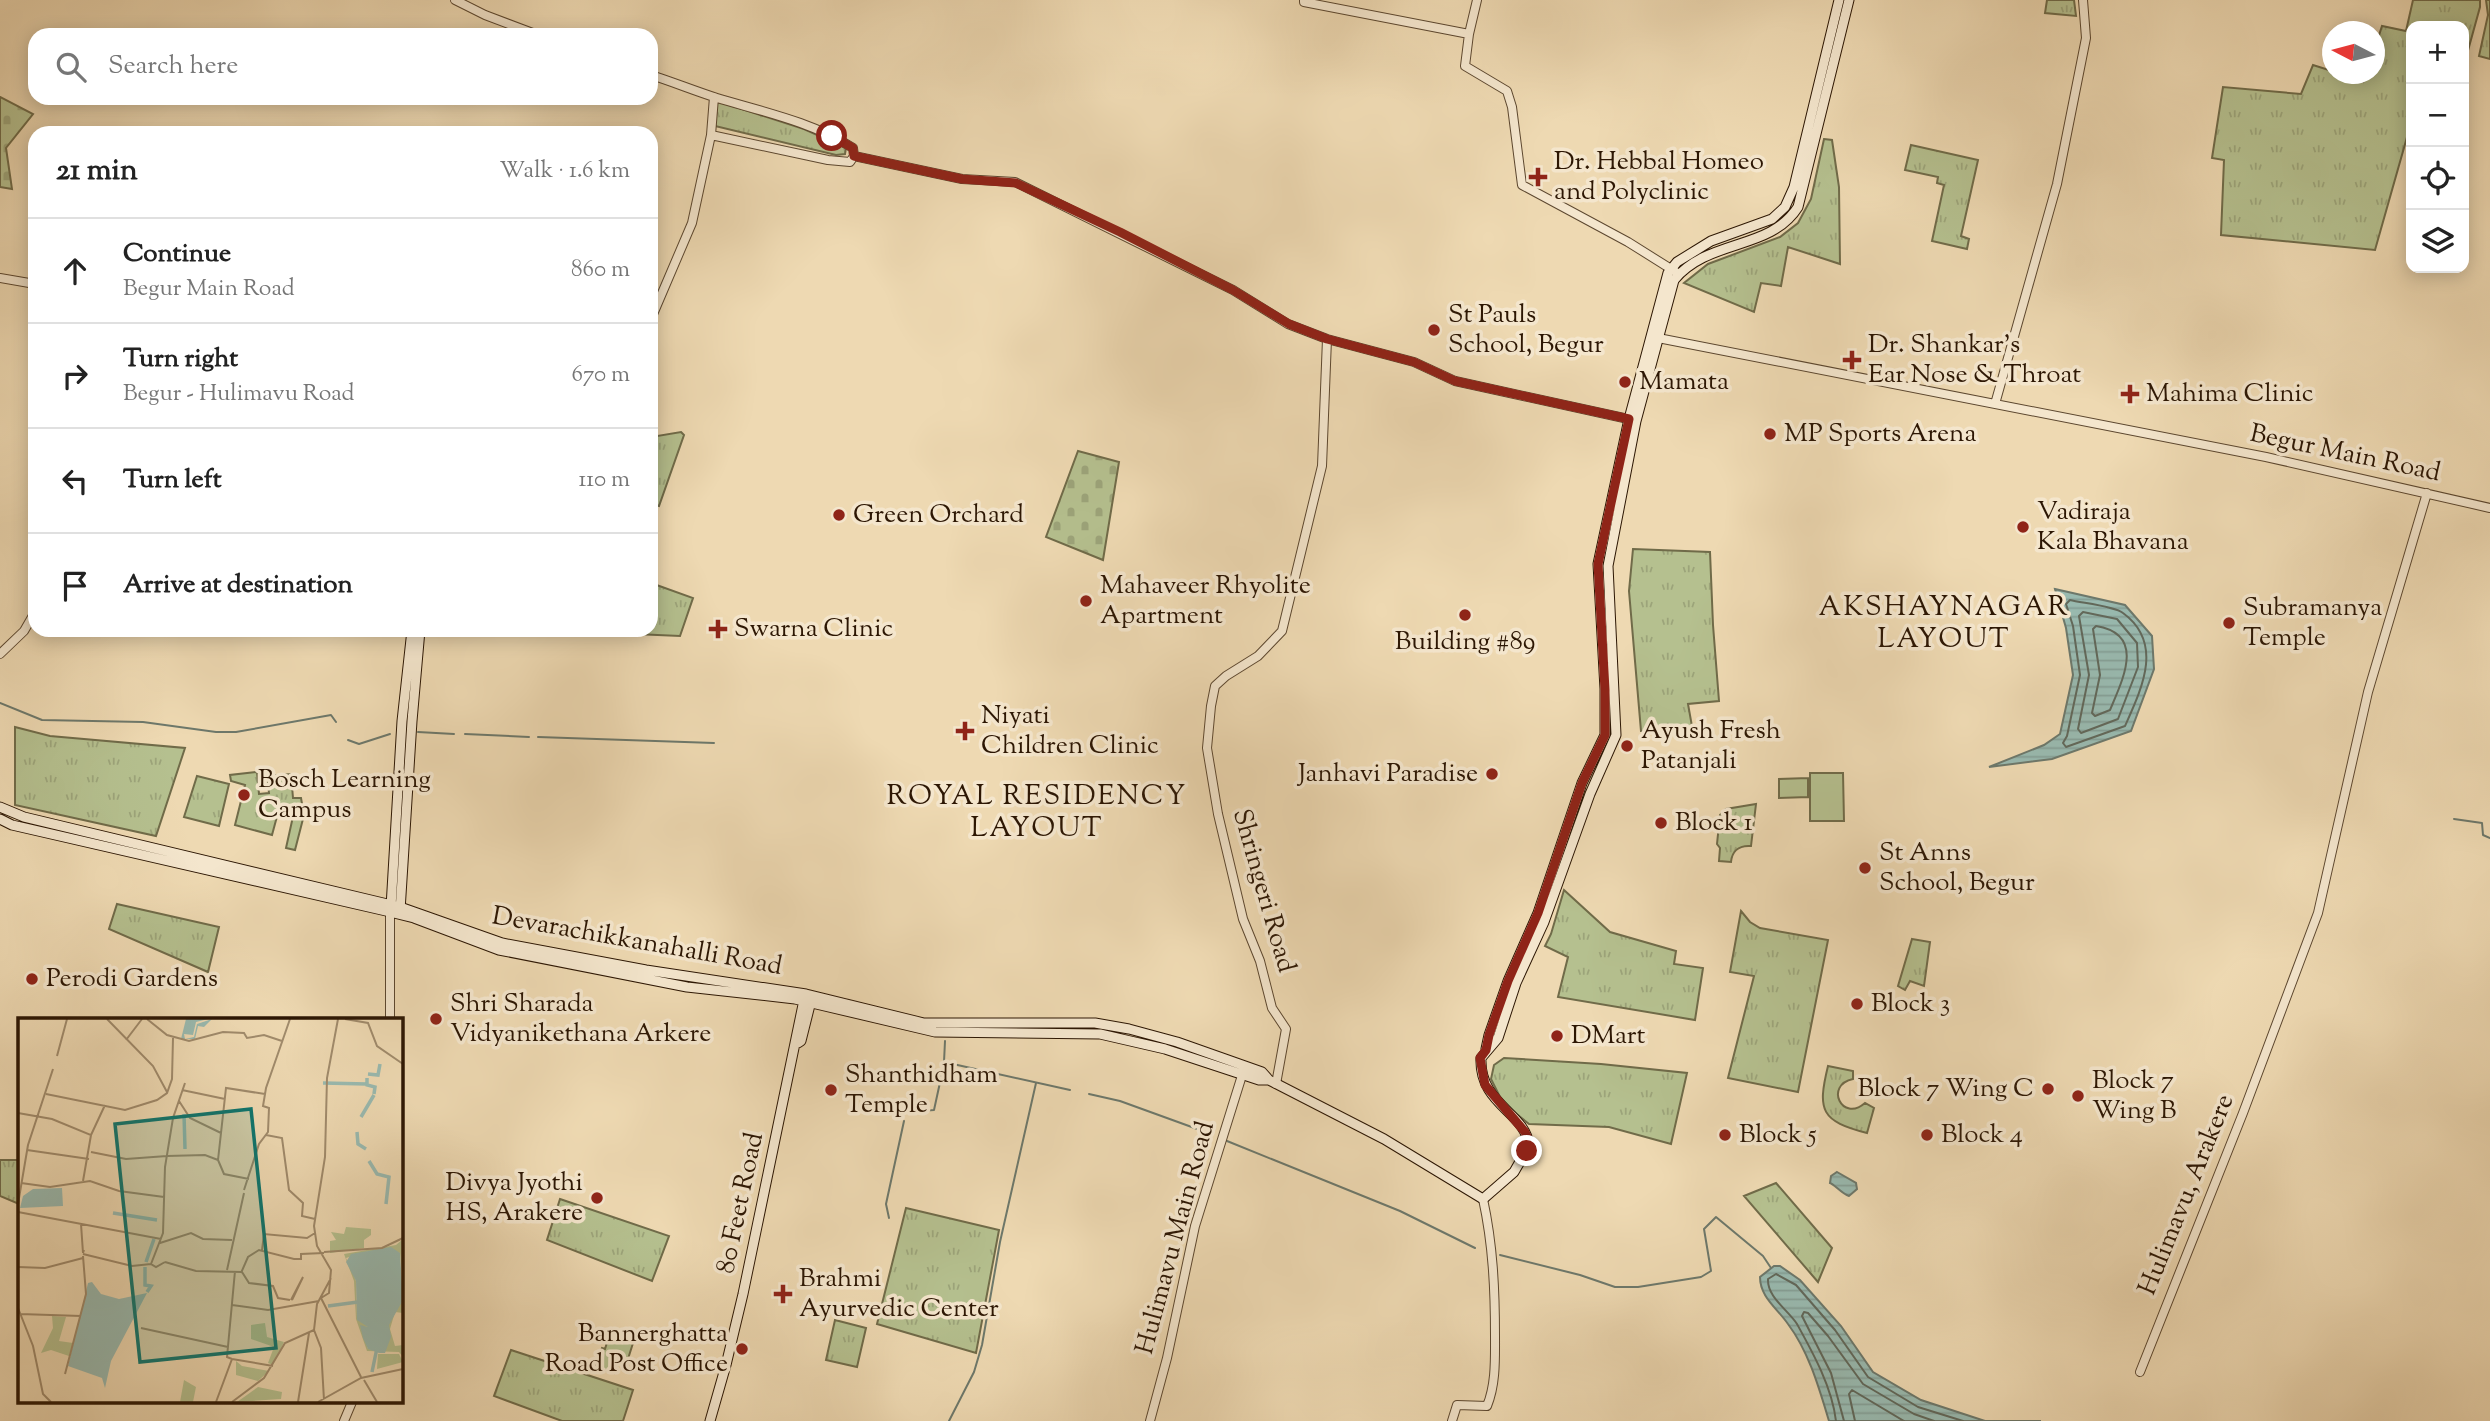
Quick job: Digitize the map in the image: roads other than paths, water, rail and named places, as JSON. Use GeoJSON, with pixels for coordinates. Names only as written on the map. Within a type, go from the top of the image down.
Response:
{"type":"FeatureCollection","features":[{"type":"Feature","properties":{"kind":"main road"},"geometry":{"type":"LineString","coordinates":[[1675,271],[1713,252],[1767,235],[1785,224],[1801,201],[1838,26],[1839,0]]}},
{"type":"Feature","properties":{"kind":"main road"},"geometry":{"type":"LineString","coordinates":[[1483,1199],[1514,1172],[1529,1146],[1525,1132],[1485,1085],[1480,1058],[1498,1038],[1516,983],[1545,922],[1561,870],[1616,735],[1608,565],[1632,420],[1675,271],[1712,242],[1762,225],[1782,212],[1793,192],[1838,26],[1849,0]]}},
{"type":"Feature","properties":{"kind":"main road"},"geometry":{"type":"LineString","coordinates":[[1762,225],[1767,235]]}},
{"type":"Feature","properties":{"kind":"main road"},"geometry":{"type":"LineString","coordinates":[[1632,420],[1646,383],[1655,338]]}},
{"type":"Feature","properties":{"kind":"main road"},"geometry":{"type":"LineString","coordinates":[[395,909],[402,721],[411,637]]}},
{"type":"Feature","properties":{"kind":"main road"},"geometry":{"type":"LineString","coordinates":[[395,909],[419,637]]}},
{"type":"Feature","properties":{"kind":"main road","name":"Devarachikkanahalli Road"},"geometry":{"type":"LineString","coordinates":[[0,807],[24,817],[395,909],[502,943],[808,998],[924,1023],[1095,1023],[1129,1028],[1167,1039],[1243,1070],[1259,1080],[1273,1082],[1384,1139],[1483,1199]]}},
{"type":"Feature","properties":{"kind":"main road","name":"Devarachikkanahalli Road"},"geometry":{"type":"LineString","coordinates":[[0,819],[12,825],[395,909]]}},
{"type":"Feature","properties":{"kind":"main road","name":"80 Feet Road"},"geometry":{"type":"LineString","coordinates":[[710,1421],[744,1288],[794,1046],[801,1041],[808,998]]}},
{"type":"Feature","properties":{"kind":"street"},"geometry":{"type":"LineString","coordinates":[[455,0],[519,28]]}},
{"type":"Feature","properties":{"kind":"street"},"geometry":{"type":"LineString","coordinates":[[1304,0],[1469,34]]}},
{"type":"Feature","properties":{"kind":"street"},"geometry":{"type":"LineString","coordinates":[[1477,0],[1465,66],[1507,91],[1512,107],[1522,185],[1675,271]]}},
{"type":"Feature","properties":{"kind":"street"},"geometry":{"type":"LineString","coordinates":[[1995,404],[2057,184],[2085,38],[2083,0]]}},
{"type":"Feature","properties":{"kind":"street"},"geometry":{"type":"LineString","coordinates":[[658,77],[801,122],[828,133],[853,148],[854,156],[850,162],[828,160],[711,135]]}},
{"type":"Feature","properties":{"kind":"street"},"geometry":{"type":"LineString","coordinates":[[658,303],[692,223],[711,135],[714,97]]}},
{"type":"Feature","properties":{"kind":"street"},"geometry":{"type":"LineString","coordinates":[[854,156],[962,179],[1016,183],[1233,290],[1289,324],[1327,339],[1414,362],[1455,381],[1632,420]]}},
{"type":"Feature","properties":{"kind":"street"},"geometry":{"type":"LineString","coordinates":[[0,278],[28,283]]}},
{"type":"Feature","properties":{"kind":"street","name":"Begur Main Road"},"geometry":{"type":"LineString","coordinates":[[1655,338],[2266,457],[2490,508]]}},
{"type":"Feature","properties":{"kind":"street","name":"Shringeri Road"},"geometry":{"type":"LineString","coordinates":[[1273,1082],[1286,1029],[1272,1008],[1259,961],[1242,919],[1218,814],[1207,748],[1215,686],[1258,656],[1282,631],[1322,466],[1327,339]]}},
{"type":"Feature","properties":{"kind":"street","name":"Hulimavu, Arakere"},"geometry":{"type":"LineString","coordinates":[[2140,1372],[2318,913],[2368,692],[2427,493]]}},
{"type":"Feature","properties":{"kind":"street"},"geometry":{"type":"LineString","coordinates":[[0,654],[28,623]]}},
{"type":"Feature","properties":{"kind":"street"},"geometry":{"type":"LineString","coordinates":[[390,1018],[395,909]]}},
{"type":"Feature","properties":{"kind":"street","name":"Hulimavu Main Road"},"geometry":{"type":"LineString","coordinates":[[1150,1421],[1167,1358],[1195,1226],[1243,1070]]}},
{"type":"Feature","properties":{"kind":"street"},"geometry":{"type":"LineString","coordinates":[[1452,1421],[1457,1405],[1487,1406],[1492,1396],[1495,1359],[1494,1284],[1491,1238],[1483,1199]]}},
{"type":"Feature","properties":{"kind":"street"},"geometry":{"type":"LineString","coordinates":[[344,1421],[351,1404]]}},
{"type":"Feature","properties":{"kind":"water"},"geometry":{"type":"Polygon","coordinates":[[[2055,589],[2125,605],[2152,636],[2154,669],[2131,731],[2052,759],[1989,767],[2044,745],[2060,734],[2073,675],[2066,628],[2055,589]]]}},
{"type":"Feature","properties":{"kind":"water"},"geometry":{"type":"Polygon","coordinates":[[[1837,1172],[1856,1183],[1857,1189],[1849,1196],[1830,1183],[1831,1176],[1837,1172]]]}},
{"type":"Feature","properties":{"kind":"water"},"geometry":{"type":"Polygon","coordinates":[[[1774,1266],[1780,1266],[1800,1280],[1841,1326],[1873,1372],[1921,1400],[1985,1421],[1829,1421],[1802,1346],[1763,1291],[1760,1277],[1774,1266]]]}},
{"type":"Feature","properties":{"kind":"waterway"},"geometry":{"type":"LineString","coordinates":[[0,703],[42,720],[143,722],[216,732],[236,732],[331,715],[336,722]]}},
{"type":"Feature","properties":{"kind":"waterway"},"geometry":{"type":"LineString","coordinates":[[418,732],[454,734]]}},
{"type":"Feature","properties":{"kind":"waterway"},"geometry":{"type":"LineString","coordinates":[[348,740],[359,744],[390,734]]}},
{"type":"Feature","properties":{"kind":"waterway"},"geometry":{"type":"LineString","coordinates":[[465,734],[529,737]]}},
{"type":"Feature","properties":{"kind":"waterway"},"geometry":{"type":"LineString","coordinates":[[538,737],[714,743]]}},
{"type":"Feature","properties":{"kind":"waterway"},"geometry":{"type":"LineString","coordinates":[[2454,819],[2482,823],[2483,835],[2490,838]]}},
{"type":"Feature","properties":{"kind":"waterway"},"geometry":{"type":"LineString","coordinates":[[945,1041],[944,1062],[1070,1090]]}},
{"type":"Feature","properties":{"kind":"waterway"},"geometry":{"type":"LineString","coordinates":[[906,1112],[934,1110],[944,1064]]}},
{"type":"Feature","properties":{"kind":"waterway"},"geometry":{"type":"LineString","coordinates":[[949,1421],[974,1372],[982,1345],[1000,1242],[1036,1083]]}},
{"type":"Feature","properties":{"kind":"waterway"},"geometry":{"type":"LineString","coordinates":[[1089,1094],[1120,1101],[1211,1134]]}},
{"type":"Feature","properties":{"kind":"waterway"},"geometry":{"type":"LineString","coordinates":[[889,1218],[886,1204],[904,1121]]}},
{"type":"Feature","properties":{"kind":"waterway"},"geometry":{"type":"LineString","coordinates":[[1227,1141],[1400,1211],[1475,1248]]}},
{"type":"Feature","properties":{"kind":"waterway"},"geometry":{"type":"LineString","coordinates":[[1500,1255],[1580,1275],[1615,1287],[1638,1287],[1701,1277],[1711,1271],[1704,1229],[1716,1217],[1763,1256],[1771,1268]]}},
{"type":"Feature","properties":{"kind":"place","name":"Dr. Hebbal Homeo and Polyclinic"},"geometry":{"type":"Point","coordinates":[1538,177]}},
{"type":"Feature","properties":{"kind":"place","name":"St Pauls School, Begur"},"geometry":{"type":"Point","coordinates":[1434,330]}},
{"type":"Feature","properties":{"kind":"place","name":"Dr. Shankar's Ear Nose & Throat"},"geometry":{"type":"Point","coordinates":[1852,360]}},
{"type":"Feature","properties":{"kind":"place","name":"Mamata"},"geometry":{"type":"Point","coordinates":[1625,382]}},
{"type":"Feature","properties":{"kind":"place","name":"Mahima Clinic"},"geometry":{"type":"Point","coordinates":[2130,394]}},
{"type":"Feature","properties":{"kind":"place","name":"MP Sports Arena"},"geometry":{"type":"Point","coordinates":[1770,434]}},
{"type":"Feature","properties":{"kind":"place","name":"Green Orchard"},"geometry":{"type":"Point","coordinates":[839,515]}},
{"type":"Feature","properties":{"kind":"place","name":"Vadiraja Kala Bhavana"},"geometry":{"type":"Point","coordinates":[2023,527]}},
{"type":"Feature","properties":{"kind":"place","name":"Mahaveer Rhyolite Apartment"},"geometry":{"type":"Point","coordinates":[1086,601]}},
{"type":"Feature","properties":{"kind":"place","name":"Building #89"},"geometry":{"type":"Point","coordinates":[1465,615]}},
{"type":"Feature","properties":{"kind":"place","name":"Subramanya Temple"},"geometry":{"type":"Point","coordinates":[2229,623]}},
{"type":"Feature","properties":{"kind":"place","name":"Swarna Clinic"},"geometry":{"type":"Point","coordinates":[718,629]}},
{"type":"Feature","properties":{"kind":"place","name":"Niyati Children Clinic"},"geometry":{"type":"Point","coordinates":[965,731]}},
{"type":"Feature","properties":{"kind":"place","name":"Ayush Fresh Patanjali"},"geometry":{"type":"Point","coordinates":[1627,746]}},
{"type":"Feature","properties":{"kind":"place","name":"Janhavi Paradise"},"geometry":{"type":"Point","coordinates":[1492,774]}},
{"type":"Feature","properties":{"kind":"place","name":"Bosch Learning Campus"},"geometry":{"type":"Point","coordinates":[244,795]}},
{"type":"Feature","properties":{"kind":"place","name":"Block 1"},"geometry":{"type":"Point","coordinates":[1661,823]}},
{"type":"Feature","properties":{"kind":"place","name":"St Anns School, Begur"},"geometry":{"type":"Point","coordinates":[1865,868]}},
{"type":"Feature","properties":{"kind":"place","name":"Perodi Gardens"},"geometry":{"type":"Point","coordinates":[32,979]}},
{"type":"Feature","properties":{"kind":"place","name":"Block 3"},"geometry":{"type":"Point","coordinates":[1857,1004]}},
{"type":"Feature","properties":{"kind":"place","name":"Shri Sharada Vidyanikethana Arkere"},"geometry":{"type":"Point","coordinates":[436,1019]}},
{"type":"Feature","properties":{"kind":"place","name":"DMart"},"geometry":{"type":"Point","coordinates":[1557,1036]}},
{"type":"Feature","properties":{"kind":"place","name":"Block 7 Wing C"},"geometry":{"type":"Point","coordinates":[2048,1089]}},
{"type":"Feature","properties":{"kind":"place","name":"Shanthidham Temple"},"geometry":{"type":"Point","coordinates":[831,1090]}},
{"type":"Feature","properties":{"kind":"place","name":"Block 7 Wing B"},"geometry":{"type":"Point","coordinates":[2078,1096]}},
{"type":"Feature","properties":{"kind":"place","name":"Block 5"},"geometry":{"type":"Point","coordinates":[1725,1135]}},
{"type":"Feature","properties":{"kind":"place","name":"Block 4"},"geometry":{"type":"Point","coordinates":[1927,1135]}},
{"type":"Feature","properties":{"kind":"place","name":"Divya Jyothi HS, Arakere"},"geometry":{"type":"Point","coordinates":[597,1198]}},
{"type":"Feature","properties":{"kind":"place","name":"Brahmi Ayurvedic Center"},"geometry":{"type":"Point","coordinates":[783,1294]}},
{"type":"Feature","properties":{"kind":"place","name":"Bannerghatta Road Post Office"},"geometry":{"type":"Point","coordinates":[742,1349]}},
{"type":"Feature","properties":{"kind":"district","name":"AKSHAYNAGAR LAYOUT"},"geometry":{"type":"Point","coordinates":[1944,624]}},
{"type":"Feature","properties":{"kind":"district","name":"ROYAL RESIDENCY LAYOUT"},"geometry":{"type":"Point","coordinates":[1037,813]}}]}
